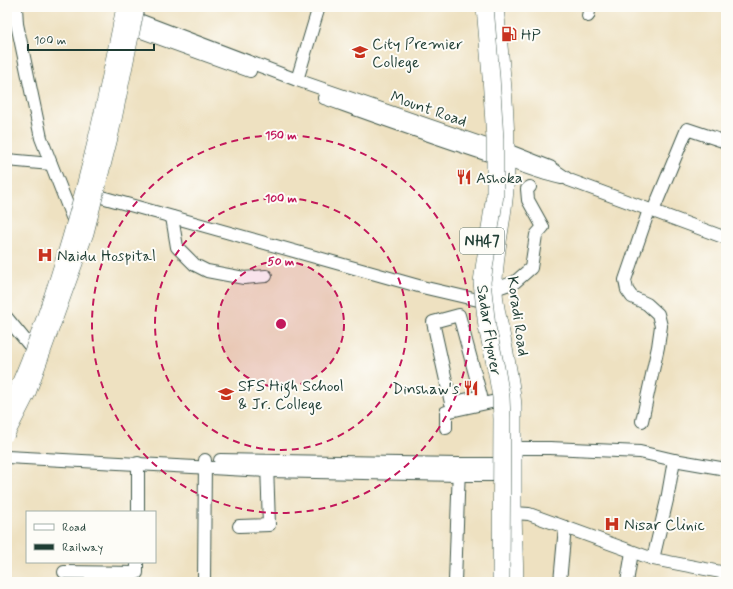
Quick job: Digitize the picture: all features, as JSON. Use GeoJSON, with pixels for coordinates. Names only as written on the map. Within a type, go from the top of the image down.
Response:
{"type":"FeatureCollection","features":[{"type":"Feature","properties":{"kind":"highway","name":"Sadar Flyover"},"geometry":{"type":"LineString","coordinates":[[485,7],[491,69],[495,139],[495,188],[482,282],[487,327],[501,397],[501,582]]}},
{"type":"Feature","properties":{"kind":"highway","name":"Sadar Flyover"},"geometry":{"type":"LineString","coordinates":[[490,7],[501,167],[500,191],[488,288],[506,408],[507,582]]}},
{"type":"Feature","properties":{"kind":"main road","name":"NH47"},"geometry":{"type":"LineString","coordinates":[[480,7],[484,52],[489,150],[489,181],[487,212],[478,265],[477,287],[482,325],[491,365],[496,401],[497,513],[494,582]]}},
{"type":"Feature","properties":{"kind":"main road","name":"Koradi Road"},"geometry":{"type":"LineString","coordinates":[[496,7],[503,78],[507,155],[506,190],[495,269],[495,289],[496,306],[512,389],[516,582]]}},
{"type":"Feature","properties":{"kind":"main road"},"geometry":{"type":"LineString","coordinates":[[7,403],[14,391],[60,262],[96,125],[121,12]]}},
{"type":"Feature","properties":{"kind":"main road"},"geometry":{"type":"LineString","coordinates":[[7,409],[40,328],[64,261],[98,129],[121,12]]}},
{"type":"Feature","properties":{"kind":"main road"},"geometry":{"type":"LineString","coordinates":[[7,441],[28,399],[78,270],[116,129],[138,16]]}},
{"type":"Feature","properties":{"kind":"main road"},"geometry":{"type":"LineString","coordinates":[[7,434],[28,393],[86,233],[111,134],[138,16]]}},
{"type":"Feature","properties":{"kind":"street"},"geometry":{"type":"LineString","coordinates":[[16,7],[17,24],[41,138],[72,217]]}},
{"type":"Feature","properties":{"kind":"street"},"geometry":{"type":"LineString","coordinates":[[297,80],[318,10]]}},
{"type":"Feature","properties":{"kind":"street"},"geometry":{"type":"LineString","coordinates":[[121,12],[138,16],[406,128],[489,150]]}},
{"type":"Feature","properties":{"kind":"street","name":"Mount Road"},"geometry":{"type":"LineString","coordinates":[[138,16],[297,80],[489,150],[550,167],[569,180],[726,238]]}},
{"type":"Feature","properties":{"kind":"street"},"geometry":{"type":"LineString","coordinates":[[642,421],[658,348],[661,326],[658,314],[647,304],[632,297],[626,290],[625,280],[651,211],[687,129],[726,142]]}},
{"type":"Feature","properties":{"kind":"street"},"geometry":{"type":"LineString","coordinates":[[7,160],[51,164]]}},
{"type":"Feature","properties":{"kind":"street"},"geometry":{"type":"LineString","coordinates":[[495,289],[515,282],[531,268],[536,235],[543,227],[528,200],[527,189],[530,188]]}},
{"type":"Feature","properties":{"kind":"street"},"geometry":{"type":"LineString","coordinates":[[98,196],[422,287],[478,300]]}},
{"type":"Feature","properties":{"kind":"street"},"geometry":{"type":"LineString","coordinates":[[172,217],[177,247],[195,265],[207,271],[244,278],[266,276]]}},
{"type":"Feature","properties":{"kind":"street"},"geometry":{"type":"LineString","coordinates":[[459,315],[474,370],[481,396],[451,403],[433,322],[459,315]]}},
{"type":"Feature","properties":{"kind":"street"},"geometry":{"type":"LineString","coordinates":[[7,318],[30,346],[44,356]]}},
{"type":"Feature","properties":{"kind":"street"},"geometry":{"type":"LineString","coordinates":[[474,370],[491,365]]}},
{"type":"Feature","properties":{"kind":"street"},"geometry":{"type":"LineString","coordinates":[[446,428],[446,412],[496,401]]}},
{"type":"Feature","properties":{"kind":"street"},"geometry":{"type":"LineString","coordinates":[[514,448],[640,452],[674,460],[726,469]]}},
{"type":"Feature","properties":{"kind":"street"},"geometry":{"type":"LineString","coordinates":[[7,452],[267,466],[459,470],[514,469]]}},
{"type":"Feature","properties":{"kind":"street"},"geometry":{"type":"LineString","coordinates":[[7,457],[138,463],[206,463]]}},
{"type":"Feature","properties":{"kind":"street"},"geometry":{"type":"LineString","coordinates":[[653,559],[667,500],[674,460]]}},
{"type":"Feature","properties":{"kind":"street"},"geometry":{"type":"LineString","coordinates":[[138,463],[138,511]]}},
{"type":"Feature","properties":{"kind":"street"},"geometry":{"type":"LineString","coordinates":[[204,582],[206,463]]}},
{"type":"Feature","properties":{"kind":"street"},"geometry":{"type":"LineString","coordinates":[[239,526],[269,525],[267,466]]}},
{"type":"Feature","properties":{"kind":"street"},"geometry":{"type":"LineString","coordinates":[[455,582],[459,470]]}},
{"type":"Feature","properties":{"kind":"street"},"geometry":{"type":"LineString","coordinates":[[514,513],[529,514],[653,559],[726,573]]}},
{"type":"Feature","properties":{"kind":"street"},"geometry":{"type":"LineString","coordinates":[[560,582],[565,527]]}},
{"type":"Feature","properties":{"kind":"street"},"geometry":{"type":"LineString","coordinates":[[627,582],[632,552]]}},
{"type":"Feature","properties":{"kind":"street"},"geometry":{"type":"LineString","coordinates":[[64,572],[137,573],[137,563]]}},
{"type":"Feature","properties":{"kind":"railway"},"geometry":{"type":"LineString","coordinates":[[7,431],[51,328],[79,249],[114,115],[135,7]]}},
{"type":"Feature","properties":{"kind":"place","name":"HP"},"geometry":{"type":"Point","coordinates":[509,34]}},
{"type":"Feature","properties":{"kind":"place","name":"City Premier College"},"geometry":{"type":"Point","coordinates":[360,52]}},
{"type":"Feature","properties":{"kind":"place","name":"Ashoka"},"geometry":{"type":"Point","coordinates":[464,177]}},
{"type":"Feature","properties":{"kind":"place","name":"Naidu Hospital"},"geometry":{"type":"Point","coordinates":[45,255]}},
{"type":"Feature","properties":{"kind":"place","name":"Dinshaw's"},"geometry":{"type":"Point","coordinates":[471,388]}},
{"type":"Feature","properties":{"kind":"place","name":"SFS High School & Jr. College"},"geometry":{"type":"Point","coordinates":[226,394]}},
{"type":"Feature","properties":{"kind":"place","name":"Nisar Clinic"},"geometry":{"type":"Point","coordinates":[612,524]}}]}
